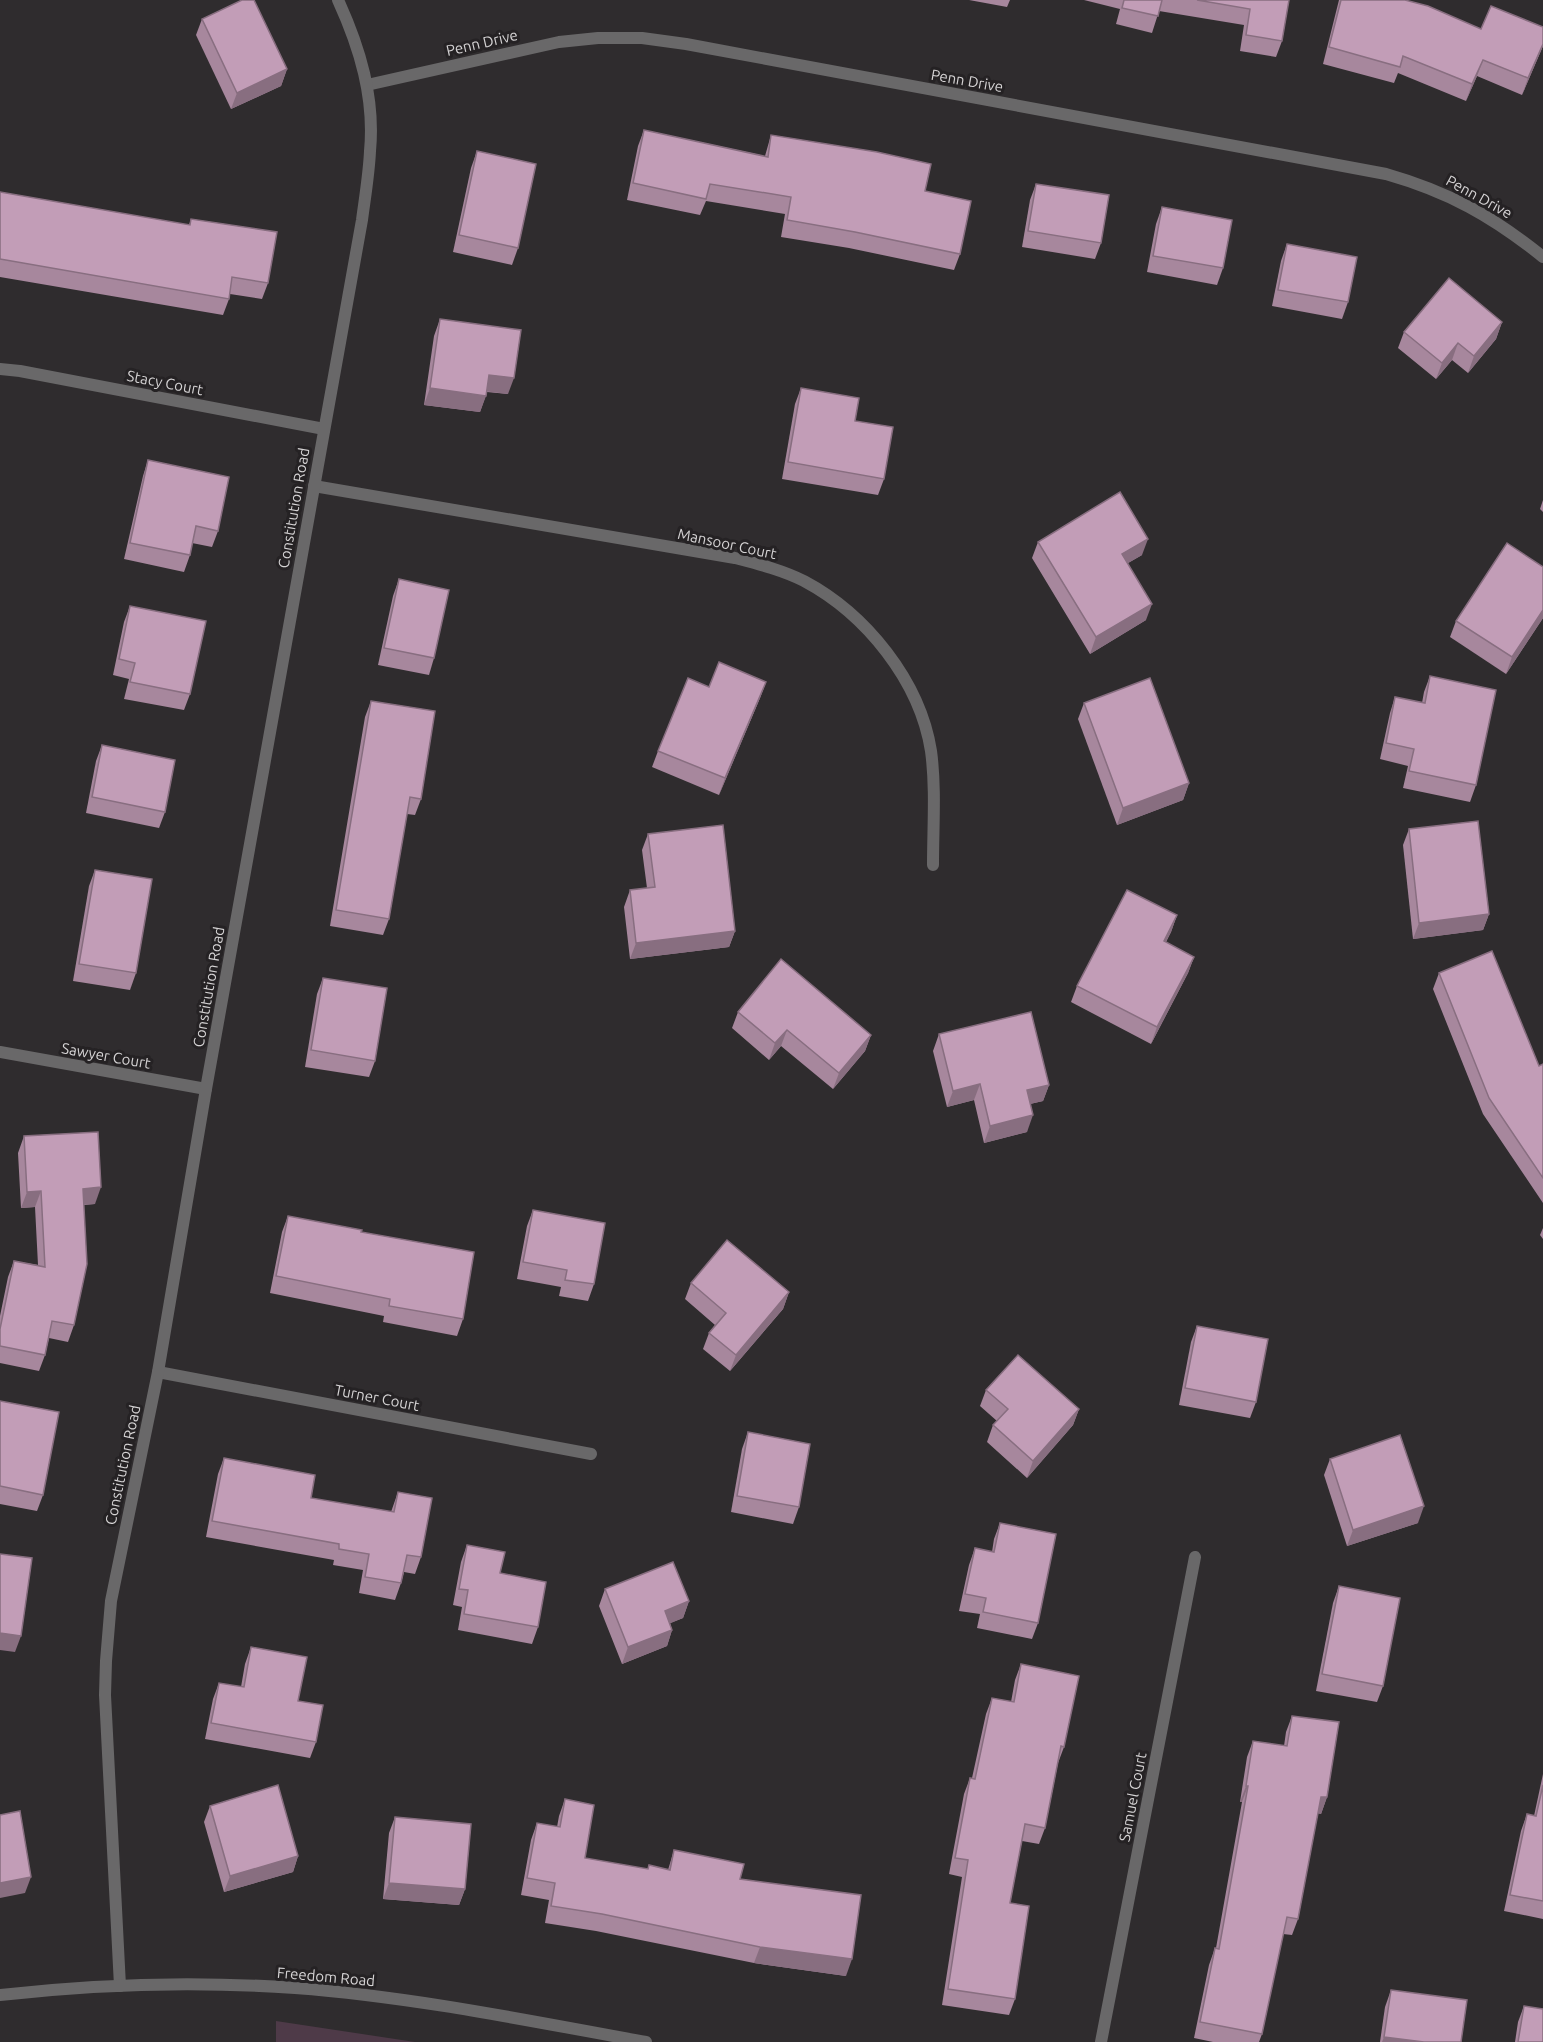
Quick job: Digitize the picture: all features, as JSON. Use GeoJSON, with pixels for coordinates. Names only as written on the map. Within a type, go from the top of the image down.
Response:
{"type":"FeatureCollection","features":[{"type":"Feature","properties":{"kind":"street","name":"Constitution Road"},"geometry":{"type":"LineString","coordinates":[[120,1986],[105,1695],[111,1601],[158,1372],[206,1089],[362,220],[371,150],[371,119],[367,85],[358,46],[338,0]]}},
{"type":"Feature","properties":{"kind":"street","name":"Penn Drive"},"geometry":{"type":"LineString","coordinates":[[367,85],[559,42],[598,38],[642,38],[686,44],[1386,174],[1422,184],[1455,198],[1488,217],[1543,256]]}},
{"type":"Feature","properties":{"kind":"street","name":"Stacy Court"},"geometry":{"type":"LineString","coordinates":[[0,369],[32,373],[324,429]]}},
{"type":"Feature","properties":{"kind":"street","name":"Mansoor Court"},"geometry":{"type":"LineString","coordinates":[[314,486],[735,558],[769,567],[802,580],[831,597],[879,644],[912,692],[923,719],[931,750],[934,783],[933,865]]}},
{"type":"Feature","properties":{"kind":"street","name":"Sawyer Court"},"geometry":{"type":"LineString","coordinates":[[0,1052],[206,1089]]}},
{"type":"Feature","properties":{"kind":"street","name":"Turner Court"},"geometry":{"type":"LineString","coordinates":[[158,1372],[591,1454]]}},
{"type":"Feature","properties":{"kind":"street","name":"Samuel Court"},"geometry":{"type":"LineString","coordinates":[[1101,2042],[1195,1557]]}},
{"type":"Feature","properties":{"kind":"street","name":"Freedom Road"},"geometry":{"type":"LineString","coordinates":[[0,1995],[120,1986],[215,1984],[296,1988],[462,2008],[646,2042]]}},
{"type":"Feature","properties":{"kind":"shaded area"},"geometry":{"type":"Polygon","coordinates":[[[276,2021],[415,2042],[276,2042],[276,2021]]]}},
{"type":"Feature","properties":{"kind":"building"},"geometry":{"type":"Polygon","coordinates":[[[242,0],[254,0],[287,69],[237,93],[202,19],[242,0]]]}},
{"type":"Feature","properties":{"kind":"building"},"geometry":{"type":"Polygon","coordinates":[[[1124,0],[1162,0],[1158,16],[1122,8],[1124,0]]]}},
{"type":"Feature","properties":{"kind":"building"},"geometry":{"type":"Polygon","coordinates":[[[1197,0],[1289,0],[1282,41],[1246,35],[1250,9],[1197,0]]]}},
{"type":"Feature","properties":{"kind":"building"},"geometry":{"type":"Polygon","coordinates":[[[1341,0],[1405,0],[1428,6],[1481,29],[1491,6],[1543,27],[1543,44],[1528,78],[1483,60],[1472,84],[1403,56],[1400,67],[1329,47],[1341,0]]]}},
{"type":"Feature","properties":{"kind":"building"},"geometry":{"type":"Polygon","coordinates":[[[644,130],[768,157],[771,135],[877,152],[931,164],[925,191],[971,201],[960,254],[787,220],[791,197],[710,184],[706,199],[633,183],[644,130]]]}},
{"type":"Feature","properties":{"kind":"building"},"geometry":{"type":"Polygon","coordinates":[[[477,151],[536,164],[518,248],[459,235],[477,151]]]}},
{"type":"Feature","properties":{"kind":"building"},"geometry":{"type":"Polygon","coordinates":[[[1036,184],[1109,195],[1101,243],[1028,231],[1036,184]]]}},
{"type":"Feature","properties":{"kind":"building"},"geometry":{"type":"Polygon","coordinates":[[[0,192],[190,225],[191,219],[277,232],[268,283],[232,277],[229,299],[0,259],[0,192]]]}},
{"type":"Feature","properties":{"kind":"building"},"geometry":{"type":"Polygon","coordinates":[[[1162,207],[1232,220],[1223,268],[1153,256],[1162,207]]]}},
{"type":"Feature","properties":{"kind":"building"},"geometry":{"type":"Polygon","coordinates":[[[1287,244],[1357,257],[1348,302],[1278,290],[1287,244]]]}},
{"type":"Feature","properties":{"kind":"building"},"geometry":{"type":"Polygon","coordinates":[[[1449,278],[1502,322],[1474,356],[1458,343],[1442,363],[1404,332],[1449,278]]]}},
{"type":"Feature","properties":{"kind":"building"},"geometry":{"type":"Polygon","coordinates":[[[440,319],[521,330],[514,378],[489,375],[486,396],[430,388],[440,319]]]}},
{"type":"Feature","properties":{"kind":"building"},"geometry":{"type":"Polygon","coordinates":[[[801,388],[859,398],[855,421],[893,427],[884,479],[788,462],[801,388]]]}},
{"type":"Feature","properties":{"kind":"building"},"geometry":{"type":"Polygon","coordinates":[[[148,460],[229,477],[218,531],[196,526],[190,555],[130,543],[148,460]]]}},
{"type":"Feature","properties":{"kind":"building"},"geometry":{"type":"Polygon","coordinates":[[[1120,492],[1148,539],[1122,554],[1152,604],[1096,637],[1038,542],[1120,492]]]}},
{"type":"Feature","properties":{"kind":"building"},"geometry":{"type":"Polygon","coordinates":[[[1507,543],[1543,567],[1543,610],[1512,657],[1456,621],[1507,543]]]}},
{"type":"Feature","properties":{"kind":"building"},"geometry":{"type":"Polygon","coordinates":[[[399,579],[449,590],[434,658],[384,648],[399,579]]]}},
{"type":"Feature","properties":{"kind":"building"},"geometry":{"type":"Polygon","coordinates":[[[130,606],[206,621],[190,694],[130,682],[135,663],[119,659],[130,606]]]}},
{"type":"Feature","properties":{"kind":"building"},"geometry":{"type":"Polygon","coordinates":[[[719,662],[766,682],[725,778],[658,751],[688,678],[709,687],[719,662]]]}},
{"type":"Feature","properties":{"kind":"building"},"geometry":{"type":"Polygon","coordinates":[[[1430,676],[1496,690],[1476,785],[1409,771],[1414,749],[1386,743],[1395,697],[1425,703],[1430,676]]]}},
{"type":"Feature","properties":{"kind":"building"},"geometry":{"type":"Polygon","coordinates":[[[1150,678],[1189,783],[1123,808],[1084,703],[1150,678]]]}},
{"type":"Feature","properties":{"kind":"building"},"geometry":{"type":"Polygon","coordinates":[[[371,701],[435,711],[421,799],[410,797],[389,919],[336,910],[371,701]]]}},
{"type":"Feature","properties":{"kind":"building"},"geometry":{"type":"Polygon","coordinates":[[[102,745],[175,760],[165,812],[92,797],[102,745]]]}},
{"type":"Feature","properties":{"kind":"building"},"geometry":{"type":"Polygon","coordinates":[[[1478,821],[1489,914],[1419,923],[1409,829],[1478,821]]]}},
{"type":"Feature","properties":{"kind":"building"},"geometry":{"type":"Polygon","coordinates":[[[723,825],[735,931],[636,943],[630,890],[655,887],[648,834],[723,825]]]}},
{"type":"Feature","properties":{"kind":"building"},"geometry":{"type":"Polygon","coordinates":[[[95,870],[152,879],[136,973],[79,964],[95,870]]]}},
{"type":"Feature","properties":{"kind":"building"},"geometry":{"type":"Polygon","coordinates":[[[1127,890],[1177,915],[1164,941],[1194,957],[1157,1027],[1077,986],[1127,890]]]}},
{"type":"Feature","properties":{"kind":"building"},"geometry":{"type":"Polygon","coordinates":[[[1492,951],[1539,1066],[1543,1064],[1543,1178],[1489,1098],[1439,973],[1492,951]]]}},
{"type":"Feature","properties":{"kind":"building"},"geometry":{"type":"Polygon","coordinates":[[[781,959],[871,1035],[839,1073],[787,1030],[775,1043],[738,1012],[781,959]]]}},
{"type":"Feature","properties":{"kind":"building"},"geometry":{"type":"Polygon","coordinates":[[[323,978],[387,988],[375,1061],[311,1050],[323,978]]]}},
{"type":"Feature","properties":{"kind":"building"},"geometry":{"type":"Polygon","coordinates":[[[1031,1012],[1049,1085],[1027,1090],[1033,1115],[990,1126],[980,1084],[953,1091],[939,1034],[1031,1012]]]}},
{"type":"Feature","properties":{"kind":"building"},"geometry":{"type":"Polygon","coordinates":[[[98,1132],[101,1187],[83,1189],[87,1264],[74,1325],[52,1321],[45,1355],[0,1346],[0,1329],[14,1261],[45,1267],[41,1191],[27,1192],[24,1136],[98,1132]]]}},
{"type":"Feature","properties":{"kind":"building"},"geometry":{"type":"Polygon","coordinates":[[[533,1210],[605,1223],[594,1284],[565,1280],[567,1270],[523,1262],[533,1210]]]}},
{"type":"Feature","properties":{"kind":"building"},"geometry":{"type":"Polygon","coordinates":[[[288,1216],[362,1230],[361,1232],[474,1252],[463,1319],[389,1306],[390,1299],[276,1276],[288,1216]]]}},
{"type":"Feature","properties":{"kind":"building"},"geometry":{"type":"Polygon","coordinates":[[[727,1240],[789,1292],[736,1355],[709,1333],[726,1313],[691,1283],[727,1240]]]}},
{"type":"Feature","properties":{"kind":"building"},"geometry":{"type":"Polygon","coordinates":[[[1197,1326],[1268,1339],[1256,1402],[1185,1388],[1197,1326]]]}},
{"type":"Feature","properties":{"kind":"building"},"geometry":{"type":"Polygon","coordinates":[[[1018,1355],[1079,1409],[1033,1461],[993,1425],[1008,1409],[986,1390],[1018,1355]]]}},
{"type":"Feature","properties":{"kind":"building"},"geometry":{"type":"Polygon","coordinates":[[[0,1401],[59,1412],[43,1495],[0,1486],[0,1401]]]}},
{"type":"Feature","properties":{"kind":"building"},"geometry":{"type":"Polygon","coordinates":[[[748,1432],[810,1444],[799,1507],[737,1496],[748,1432]]]}},
{"type":"Feature","properties":{"kind":"building"},"geometry":{"type":"Polygon","coordinates":[[[1400,1435],[1424,1506],[1353,1530],[1330,1459],[1400,1435]]]}},
{"type":"Feature","properties":{"kind":"building"},"geometry":{"type":"Polygon","coordinates":[[[224,1458],[315,1475],[311,1498],[394,1512],[398,1492],[432,1498],[421,1557],[407,1555],[401,1583],[365,1577],[369,1554],[339,1549],[339,1544],[212,1521],[224,1458]]]}},
{"type":"Feature","properties":{"kind":"building"},"geometry":{"type":"Polygon","coordinates":[[[1000,1523],[1056,1534],[1038,1623],[983,1612],[986,1598],[965,1594],[975,1548],[994,1552],[1000,1523]]]}},
{"type":"Feature","properties":{"kind":"building"},"geometry":{"type":"Polygon","coordinates":[[[467,1545],[505,1552],[500,1573],[546,1582],[538,1627],[464,1614],[468,1590],[459,1589],[467,1545]]]}},
{"type":"Feature","properties":{"kind":"building"},"geometry":{"type":"Polygon","coordinates":[[[0,1554],[32,1558],[21,1636],[0,1633],[0,1554]]]}},
{"type":"Feature","properties":{"kind":"building"},"geometry":{"type":"Polygon","coordinates":[[[673,1562],[689,1601],[665,1611],[672,1630],[628,1647],[605,1589],[673,1562]]]}},
{"type":"Feature","properties":{"kind":"building"},"geometry":{"type":"Polygon","coordinates":[[[1339,1586],[1400,1598],[1383,1686],[1322,1674],[1339,1586]]]}},
{"type":"Feature","properties":{"kind":"building"},"geometry":{"type":"Polygon","coordinates":[[[251,1647],[307,1657],[298,1701],[323,1705],[316,1742],[211,1723],[219,1683],[244,1687],[251,1647]]]}},
{"type":"Feature","properties":{"kind":"building"},"geometry":{"type":"Polygon","coordinates":[[[1021,1664],[1079,1676],[1064,1747],[1061,1746],[1045,1828],[1025,1824],[1010,1903],[1029,1906],[1015,1999],[948,1989],[968,1860],[955,1858],[970,1778],[975,1779],[992,1698],[1014,1702],[1021,1664]]]}},
{"type":"Feature","properties":{"kind":"building"},"geometry":{"type":"Polygon","coordinates":[[[1292,1716],[1339,1722],[1327,1797],[1321,1797],[1298,1919],[1287,1917],[1262,2034],[1200,2022],[1215,1948],[1219,1949],[1248,1786],[1246,1786],[1253,1741],[1287,1746],[1292,1716]]]}},
{"type":"Feature","properties":{"kind":"building"},"geometry":{"type":"Polygon","coordinates":[[[278,1785],[298,1856],[230,1876],[210,1806],[278,1785]]]}},
{"type":"Feature","properties":{"kind":"building"},"geometry":{"type":"Polygon","coordinates":[[[1543,1785],[1543,1901],[1510,1895],[1527,1814],[1536,1816],[1543,1785]]]}},
{"type":"Feature","properties":{"kind":"building"},"geometry":{"type":"Polygon","coordinates":[[[565,1799],[594,1805],[585,1858],[648,1869],[649,1865],[670,1870],[674,1850],[744,1864],[740,1879],[861,1895],[852,1959],[760,1947],[602,1914],[551,1906],[555,1883],[527,1878],[537,1823],[560,1827],[565,1799]]]}},
{"type":"Feature","properties":{"kind":"building"},"geometry":{"type":"Polygon","coordinates":[[[20,1811],[31,1877],[0,1883],[0,1815],[20,1811]]]}},
{"type":"Feature","properties":{"kind":"building"},"geometry":{"type":"Polygon","coordinates":[[[395,1817],[471,1824],[465,1889],[389,1883],[395,1817]]]}},
{"type":"Feature","properties":{"kind":"building"},"geometry":{"type":"Polygon","coordinates":[[[1391,1990],[1467,2000],[1461,2042],[1424,2042],[1384,2037],[1391,1990]]]}},
{"type":"Feature","properties":{"kind":"building"},"geometry":{"type":"Polygon","coordinates":[[[1524,2006],[1543,2009],[1543,2042],[1518,2042],[1524,2006]]]}}]}
